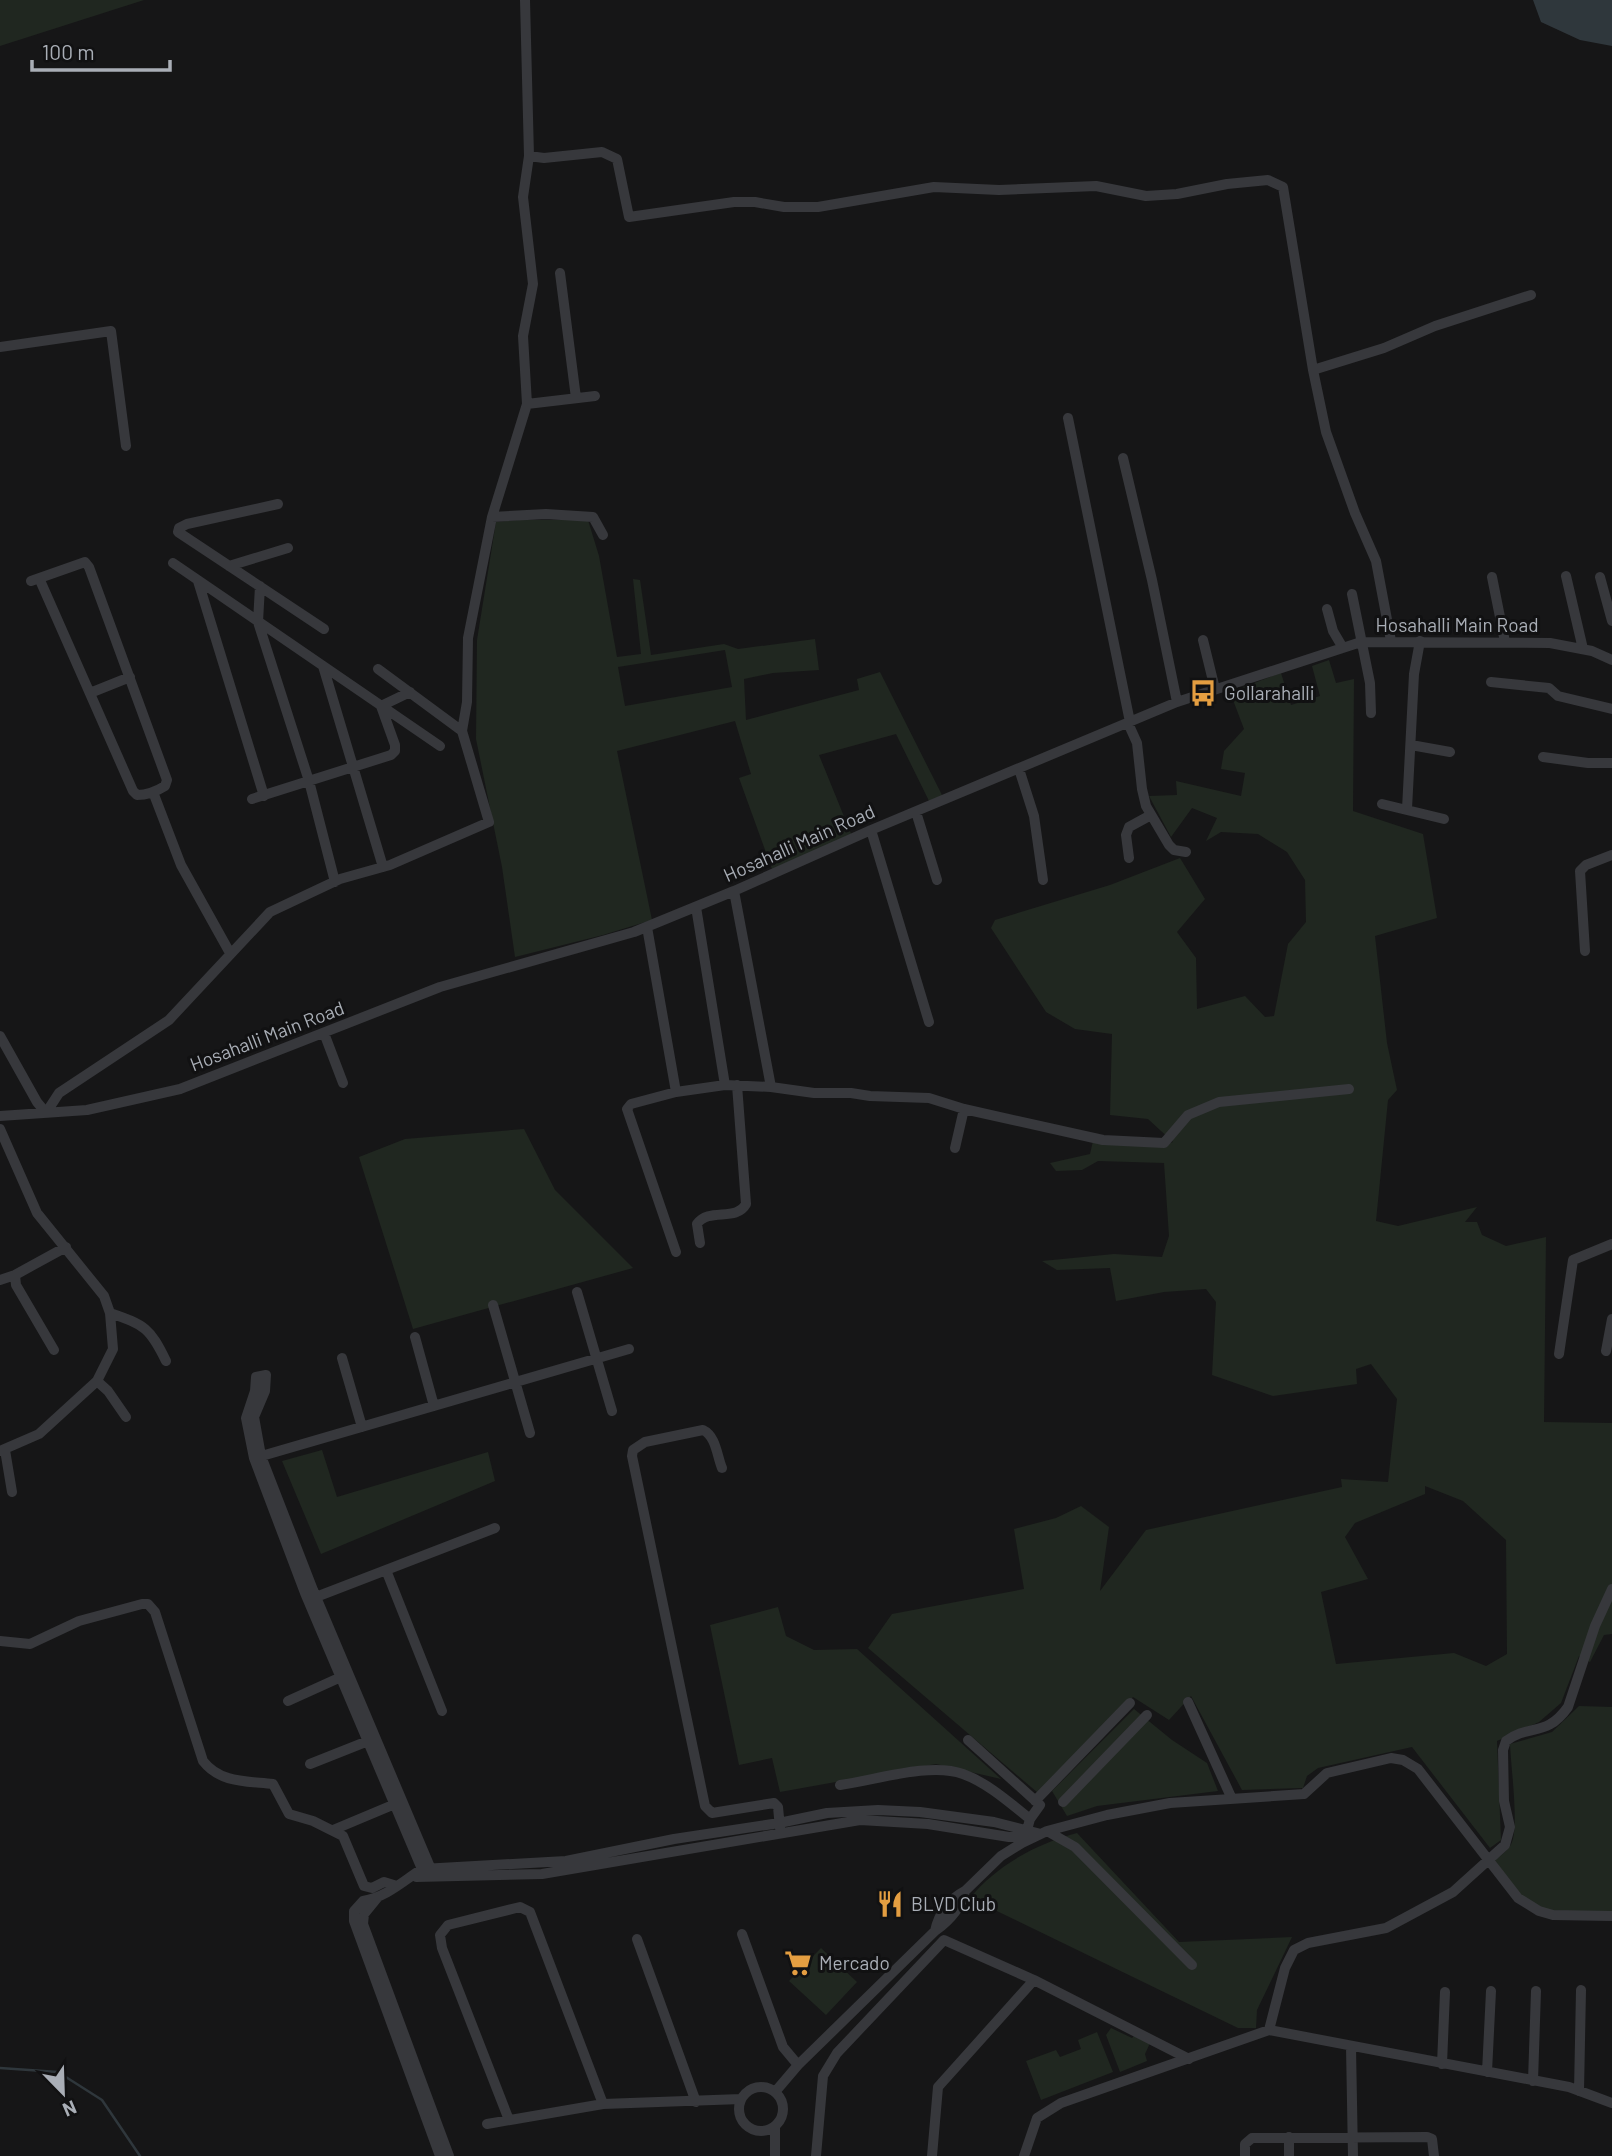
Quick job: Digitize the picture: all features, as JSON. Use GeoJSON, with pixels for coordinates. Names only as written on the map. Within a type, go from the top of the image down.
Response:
{"type":"FeatureCollection","features":[{"type":"Feature","properties":{"kind":"street"},"geometry":{"type":"LineString","coordinates":[[0,1036],[37,1101],[47,1113],[59,1093],[68,1086],[165,1024],[270,912],[335,882],[383,867],[489,822],[462,731],[467,702],[468,638],[492,517],[527,404],[523,336],[533,284],[523,197],[529,156],[525,0]]}},
{"type":"Feature","properties":{"kind":"street"},"geometry":{"type":"LineString","coordinates":[[529,156],[544,159],[603,152],[617,159],[629,216],[683,211],[734,202],[818,207],[934,187],[999,190],[1096,186],[1146,196],[1268,180],[1283,187],[1312,370],[1326,432],[1355,513],[1376,561],[1391,641]]}},
{"type":"Feature","properties":{"kind":"street"},"geometry":{"type":"LineString","coordinates":[[560,274],[576,398]]}},
{"type":"Feature","properties":{"kind":"street"},"geometry":{"type":"LineString","coordinates":[[1312,370],[1384,348],[1434,326],[1531,295]]}},
{"type":"Feature","properties":{"kind":"street"},"geometry":{"type":"LineString","coordinates":[[0,347],[111,331],[126,446]]}},
{"type":"Feature","properties":{"kind":"street"},"geometry":{"type":"LineString","coordinates":[[527,404],[595,396]]}},
{"type":"Feature","properties":{"kind":"street"},"geometry":{"type":"LineString","coordinates":[[1068,418],[1129,722],[1137,743],[1142,789],[1151,815],[1164,839],[1174,850],[1186,852]]}},
{"type":"Feature","properties":{"kind":"street"},"geometry":{"type":"LineString","coordinates":[[1123,458],[1153,580],[1177,702]]}},
{"type":"Feature","properties":{"kind":"street"},"geometry":{"type":"LineString","coordinates":[[278,503],[187,524],[179,528],[178,532],[324,629]]}},
{"type":"Feature","properties":{"kind":"street"},"geometry":{"type":"LineString","coordinates":[[492,517],[546,514],[593,517],[603,535]]}},
{"type":"Feature","properties":{"kind":"street"},"geometry":{"type":"LineString","coordinates":[[229,566],[288,548]]}},
{"type":"Feature","properties":{"kind":"street"},"geometry":{"type":"LineString","coordinates":[[85,562],[92,573],[130,677],[167,780],[165,786],[143,795],[137,795],[133,791],[90,693],[35,580],[85,562]]}},
{"type":"Feature","properties":{"kind":"street"},"geometry":{"type":"LineString","coordinates":[[173,563],[440,746]]}},
{"type":"Feature","properties":{"kind":"street"},"geometry":{"type":"LineString","coordinates":[[1566,576],[1583,649]]}},
{"type":"Feature","properties":{"kind":"street"},"geometry":{"type":"LineString","coordinates":[[1492,577],[1505,642]]}},
{"type":"Feature","properties":{"kind":"street"},"geometry":{"type":"LineString","coordinates":[[1600,577],[1612,621]]}},
{"type":"Feature","properties":{"kind":"street"},"geometry":{"type":"LineString","coordinates":[[198,580],[264,796]]}},
{"type":"Feature","properties":{"kind":"street"},"geometry":{"type":"LineString","coordinates":[[260,586],[258,622],[309,781],[335,882]]}},
{"type":"Feature","properties":{"kind":"street"},"geometry":{"type":"LineString","coordinates":[[1352,594],[1370,683],[1371,713]]}},
{"type":"Feature","properties":{"kind":"street"},"geometry":{"type":"LineString","coordinates":[[1327,609],[1333,631],[1343,648]]}},
{"type":"Feature","properties":{"kind":"street"},"geometry":{"type":"LineString","coordinates":[[1203,640],[1215,689]]}},
{"type":"Feature","properties":{"kind":"street"},"geometry":{"type":"LineString","coordinates":[[1407,809],[1414,674],[1420,641]]}},
{"type":"Feature","properties":{"kind":"street","name":"Hosahalli Main Road"},"geometry":{"type":"LineString","coordinates":[[0,1116],[87,1110],[180,1089],[440,987],[646,928],[1177,702],[1361,642],[1550,643],[1583,649],[1612,660]]}},
{"type":"Feature","properties":{"kind":"street"},"geometry":{"type":"LineString","coordinates":[[323,666],[383,867]]}},
{"type":"Feature","properties":{"kind":"street"},"geometry":{"type":"LineString","coordinates":[[377,669],[462,731]]}},
{"type":"Feature","properties":{"kind":"street"},"geometry":{"type":"LineString","coordinates":[[90,693],[130,677]]}},
{"type":"Feature","properties":{"kind":"street"},"geometry":{"type":"LineString","coordinates":[[1491,682],[1549,688],[1558,696],[1612,709]]}},
{"type":"Feature","properties":{"kind":"street"},"geometry":{"type":"LineString","coordinates":[[381,706],[410,692]]}},
{"type":"Feature","properties":{"kind":"street"},"geometry":{"type":"LineString","coordinates":[[252,799],[385,757],[395,751],[381,706]]}},
{"type":"Feature","properties":{"kind":"street"},"geometry":{"type":"LineString","coordinates":[[1411,745],[1450,752]]}},
{"type":"Feature","properties":{"kind":"street"},"geometry":{"type":"LineString","coordinates":[[1543,757],[1612,763]]}},
{"type":"Feature","properties":{"kind":"street"},"geometry":{"type":"LineString","coordinates":[[1019,769],[1034,816],[1044,880]]}},
{"type":"Feature","properties":{"kind":"street"},"geometry":{"type":"LineString","coordinates":[[153,792],[181,865],[230,953]]}},
{"type":"Feature","properties":{"kind":"street"},"geometry":{"type":"LineString","coordinates":[[1382,804],[1444,819]]}},
{"type":"Feature","properties":{"kind":"street"},"geometry":{"type":"LineString","coordinates":[[916,811],[937,880]]}},
{"type":"Feature","properties":{"kind":"street"},"geometry":{"type":"LineString","coordinates":[[1129,858],[1126,835],[1129,827],[1151,815]]}},
{"type":"Feature","properties":{"kind":"street"},"geometry":{"type":"LineString","coordinates":[[871,830],[929,1022]]}},
{"type":"Feature","properties":{"kind":"street"},"geometry":{"type":"LineString","coordinates":[[1585,951],[1580,871],[1586,865],[1612,855]]}},
{"type":"Feature","properties":{"kind":"street"},"geometry":{"type":"LineString","coordinates":[[734,891],[771,1087]]}},
{"type":"Feature","properties":{"kind":"street"},"geometry":{"type":"LineString","coordinates":[[696,907],[731,1085],[746,1204],[739,1212],[712,1214],[701,1218],[697,1224],[700,1243]]}},
{"type":"Feature","properties":{"kind":"street"},"geometry":{"type":"LineString","coordinates":[[646,928],[676,1092]]}},
{"type":"Feature","properties":{"kind":"street"},"geometry":{"type":"LineString","coordinates":[[324,1033],[342,1083]]}},
{"type":"Feature","properties":{"kind":"street"},"geometry":{"type":"LineString","coordinates":[[676,1252],[627,1112],[631,1104],[676,1092],[731,1085],[814,1093],[929,1098],[1102,1140],[1151,1144],[1164,1143],[1188,1115],[1219,1102],[1349,1089]]}},
{"type":"Feature","properties":{"kind":"street"},"geometry":{"type":"LineString","coordinates":[[955,1148],[964,1108]]}},
{"type":"Feature","properties":{"kind":"street"},"geometry":{"type":"LineString","coordinates":[[0,1129],[37,1213],[104,1296],[110,1313],[113,1349],[97,1381],[39,1434],[2,1450],[12,1492]]}},
{"type":"Feature","properties":{"kind":"street"},"geometry":{"type":"LineString","coordinates":[[1559,1354],[1573,1260],[1612,1244]]}},
{"type":"Feature","properties":{"kind":"street"},"geometry":{"type":"LineString","coordinates":[[0,1280],[15,1275],[66,1247]]}},
{"type":"Feature","properties":{"kind":"street"},"geometry":{"type":"LineString","coordinates":[[15,1275],[16,1285],[54,1350]]}},
{"type":"Feature","properties":{"kind":"street"},"geometry":{"type":"LineString","coordinates":[[577,1292],[612,1411]]}},
{"type":"Feature","properties":{"kind":"street"},"geometry":{"type":"LineString","coordinates":[[493,1305],[530,1433]]}},
{"type":"Feature","properties":{"kind":"street"},"geometry":{"type":"LineString","coordinates":[[110,1313],[148,1329],[166,1361]]}},
{"type":"Feature","properties":{"kind":"street"},"geometry":{"type":"LineString","coordinates":[[1606,1351],[1612,1319]]}},
{"type":"Feature","properties":{"kind":"street"},"geometry":{"type":"LineString","coordinates":[[415,1336],[434,1406]]}},
{"type":"Feature","properties":{"kind":"street"},"geometry":{"type":"LineString","coordinates":[[257,1457],[629,1349]]}},
{"type":"Feature","properties":{"kind":"street"},"geometry":{"type":"LineString","coordinates":[[342,1358],[362,1427]]}},
{"type":"Feature","properties":{"kind":"street"},"geometry":{"type":"LineString","coordinates":[[261,1376],[265,1391],[254,1417],[257,1457],[305,1593],[422,1871]]}},
{"type":"Feature","properties":{"kind":"street"},"geometry":{"type":"LineString","coordinates":[[97,1381],[108,1391],[126,1418]]}},
{"type":"Feature","properties":{"kind":"street"},"geometry":{"type":"LineString","coordinates":[[722,1468],[713,1438],[709,1432],[703,1430],[645,1442],[633,1450],[632,1456],[705,1806],[712,1813],[774,1803],[778,1807],[780,1827]]}},
{"type":"Feature","properties":{"kind":"street"},"geometry":{"type":"LineString","coordinates":[[257,1457],[316,1597],[422,1871]]}},
{"type":"Feature","properties":{"kind":"street"},"geometry":{"type":"LineString","coordinates":[[316,1597],[495,1528]]}},
{"type":"Feature","properties":{"kind":"street"},"geometry":{"type":"LineString","coordinates":[[386,1570],[442,1711]]}},
{"type":"Feature","properties":{"kind":"street"},"geometry":{"type":"LineString","coordinates":[[1269,2031],[1285,1968],[1294,1950],[1308,1943],[1386,1928],[1453,1892],[1505,1845],[1510,1827],[1504,1801],[1503,1750],[1506,1741],[1521,1733],[1545,1728],[1562,1716],[1568,1707],[1595,1626],[1612,1589]]}},
{"type":"Feature","properties":{"kind":"street"},"geometry":{"type":"LineString","coordinates":[[0,1641],[30,1644],[79,1621],[148,1604],[155,1612],[202,1761],[207,1767],[222,1778],[273,1784],[289,1814],[342,1836],[364,1886],[372,1888],[384,1882],[397,1886]]}},
{"type":"Feature","properties":{"kind":"street"},"geometry":{"type":"LineString","coordinates":[[288,1702],[341,1677]]}},
{"type":"Feature","properties":{"kind":"street"},"geometry":{"type":"LineString","coordinates":[[1188,1702],[1232,1799]]}},
{"type":"Feature","properties":{"kind":"street"},"geometry":{"type":"LineString","coordinates":[[1035,1801],[1130,1703]]}},
{"type":"Feature","properties":{"kind":"street"},"geometry":{"type":"LineString","coordinates":[[1063,1802],[1147,1715]]}},
{"type":"Feature","properties":{"kind":"street"},"geometry":{"type":"LineString","coordinates":[[775,2092],[798,2065],[935,1931],[938,1916],[956,1896],[965,1891],[1001,1856],[1036,1830],[1040,1805],[968,1740]]}},
{"type":"Feature","properties":{"kind":"street"},"geometry":{"type":"LineString","coordinates":[[310,1764],[368,1741]]}},
{"type":"Feature","properties":{"kind":"street"},"geometry":{"type":"LineString","coordinates":[[449,2156],[363,1924],[364,1914],[377,1898],[422,1871],[566,1861],[674,1839],[860,1820],[928,1824],[1009,1837],[1170,1803],[1304,1794],[1327,1773],[1391,1758],[1403,1760],[1418,1769],[1518,1898],[1539,1911],[1553,1915],[1612,1916]]}},
{"type":"Feature","properties":{"kind":"street"},"geometry":{"type":"LineString","coordinates":[[841,1785],[940,1770],[964,1774],[1000,1795],[1036,1830],[1075,1847],[1192,1965]]}},
{"type":"Feature","properties":{"kind":"street"},"geometry":{"type":"LineString","coordinates":[[333,1830],[395,1804]]}},
{"type":"Feature","properties":{"kind":"street"},"geometry":{"type":"LineString","coordinates":[[422,1871],[542,1874],[780,1827]]}},
{"type":"Feature","properties":{"kind":"street"},"geometry":{"type":"LineString","coordinates":[[377,1898],[363,1900],[354,1911],[354,1921],[440,2156]]}},
{"type":"Feature","properties":{"kind":"street"},"geometry":{"type":"LineString","coordinates":[[509,2120],[442,1948],[440,1936],[448,1925],[520,1907],[530,1912],[603,2104]]}},
{"type":"Feature","properties":{"kind":"street"},"geometry":{"type":"LineString","coordinates":[[742,1934],[783,2047],[798,2065]]}},
{"type":"Feature","properties":{"kind":"street"},"geometry":{"type":"LineString","coordinates":[[637,1939],[696,2102]]}},
{"type":"Feature","properties":{"kind":"street"},"geometry":{"type":"LineString","coordinates":[[816,2156],[824,2076],[837,2053],[944,1941],[1034,1980],[1189,2059]]}},
{"type":"Feature","properties":{"kind":"street"},"geometry":{"type":"LineString","coordinates":[[932,2156],[939,2087],[1034,1980]]}},
{"type":"Feature","properties":{"kind":"street"},"geometry":{"type":"LineString","coordinates":[[1578,2091],[1581,1990]]}},
{"type":"Feature","properties":{"kind":"street"},"geometry":{"type":"LineString","coordinates":[[1487,2072],[1491,1991]]}},
{"type":"Feature","properties":{"kind":"street"},"geometry":{"type":"LineString","coordinates":[[1442,2064],[1445,1992]]}},
{"type":"Feature","properties":{"kind":"street"},"geometry":{"type":"LineString","coordinates":[[1533,2081],[1536,1992]]}},
{"type":"Feature","properties":{"kind":"street"},"geometry":{"type":"LineString","coordinates":[[1024,2156],[1037,2118],[1061,2104],[1269,2031],[1533,2081],[1578,2091],[1612,2103]]}},
{"type":"Feature","properties":{"kind":"street"},"geometry":{"type":"LineString","coordinates":[[1351,2047],[1353,2156]]}},
{"type":"Feature","properties":{"kind":"street"},"geometry":{"type":"LineString","coordinates":[[757,2088],[775,2092],[781,2100],[781,2120],[775,2127],[765,2131],[755,2131],[747,2127],[740,2119],[738,2109],[741,2099],[757,2088]]}},
{"type":"Feature","properties":{"kind":"street"},"geometry":{"type":"LineString","coordinates":[[487,2124],[603,2104],[741,2099]]}},
{"type":"Feature","properties":{"kind":"street"},"geometry":{"type":"LineString","coordinates":[[775,2127],[775,2156]]}},
{"type":"Feature","properties":{"kind":"street"},"geometry":{"type":"LineString","coordinates":[[1244,2156],[1245,2144],[1252,2138],[1353,2136],[1427,2137],[1432,2139],[1434,2144],[1434,2156]]}},
{"type":"Feature","properties":{"kind":"street"},"geometry":{"type":"LineString","coordinates":[[1289,2137],[1289,2156]]}},
{"type":"Feature","properties":{"kind":"shaded area"},"geometry":{"type":"Polygon","coordinates":[[[0,0],[144,0],[0,46],[0,0]]]}},
{"type":"Feature","properties":{"kind":"shaded area"},"geometry":{"type":"Polygon","coordinates":[[[1533,0],[1612,0],[1612,46],[1580,40],[1541,22],[1533,0]]]}},
{"type":"Feature","properties":{"kind":"shaded area"},"geometry":{"type":"Polygon","coordinates":[[[588,520],[599,556],[617,657],[641,654],[633,579],[640,580],[651,655],[724,644],[738,649],[815,639],[819,670],[773,673],[744,679],[746,720],[859,690],[857,679],[880,672],[943,797],[930,803],[896,734],[819,755],[852,836],[772,869],[739,778],[751,774],[735,721],[617,751],[652,920],[515,957],[502,867],[476,739],[477,640],[496,522],[588,520]],[[725,650],[618,667],[625,706],[732,687],[725,650]]]}},
{"type":"Feature","properties":{"kind":"shaded area"},"geometry":{"type":"Polygon","coordinates":[[[1329,660],[1336,683],[1354,679],[1353,811],[1423,834],[1437,918],[1375,936],[1387,1043],[1397,1090],[1388,1100],[1376,1221],[1398,1226],[1477,1207],[1465,1222],[1477,1222],[1482,1235],[1506,1246],[1546,1237],[1544,1422],[1612,1423],[1612,1634],[1604,1635],[1590,1662],[1579,1656],[1561,1703],[1539,1722],[1497,1741],[1501,1840],[1490,1848],[1412,1747],[1318,1768],[1307,1776],[1303,1788],[1242,1790],[1191,1696],[1169,1720],[1133,1697],[1038,1793],[868,1648],[892,1614],[1024,1589],[1014,1529],[1056,1518],[1081,1506],[1109,1527],[1100,1591],[1146,1530],[1342,1487],[1341,1479],[1388,1482],[1397,1399],[1371,1364],[1356,1369],[1357,1384],[1273,1396],[1212,1375],[1216,1302],[1206,1289],[1164,1292],[1116,1301],[1110,1268],[1057,1270],[1042,1261],[1114,1254],[1162,1257],[1169,1236],[1164,1163],[1098,1161],[1082,1170],[1056,1171],[1050,1163],[1090,1154],[1093,1141],[1161,1146],[1173,1142],[1148,1119],[1110,1115],[1112,1034],[1075,1029],[1046,1012],[991,928],[995,920],[1110,885],[1180,858],[1205,899],[1177,932],[1196,958],[1197,1009],[1245,996],[1265,1017],[1274,1016],[1288,944],[1306,922],[1305,880],[1287,852],[1258,834],[1221,832],[1206,841],[1217,818],[1192,808],[1171,837],[1149,796],[1177,795],[1176,781],[1241,796],[1245,773],[1221,769],[1224,751],[1244,729],[1230,692],[1281,673],[1291,705],[1320,696],[1312,666],[1329,660]],[[1425,1486],[1425,1494],[1355,1523],[1345,1537],[1368,1579],[1321,1592],[1336,1664],[1454,1653],[1486,1666],[1507,1654],[1506,1540],[1463,1501],[1425,1486]]]}},
{"type":"Feature","properties":{"kind":"shaded area"},"geometry":{"type":"Polygon","coordinates":[[[524,1129],[555,1190],[633,1268],[413,1329],[359,1157],[405,1139],[524,1129]]]}},
{"type":"Feature","properties":{"kind":"shaded area"},"geometry":{"type":"Polygon","coordinates":[[[322,1450],[337,1497],[488,1452],[495,1481],[321,1554],[282,1461],[322,1450]]]}},
{"type":"Feature","properties":{"kind":"shaded area"},"geometry":{"type":"Polygon","coordinates":[[[778,1607],[786,1636],[814,1650],[857,1649],[1001,1779],[936,1764],[780,1792],[772,1758],[739,1765],[710,1625],[778,1607]]]}},
{"type":"Feature","properties":{"kind":"shaded area"},"geometry":{"type":"Polygon","coordinates":[[[1579,1706],[1612,1707],[1612,1911],[1556,1912],[1543,1909],[1520,1894],[1495,1860],[1503,1854],[1513,1839],[1515,1807],[1510,1744],[1552,1732],[1579,1706]]]}},
{"type":"Feature","properties":{"kind":"shaded area"},"geometry":{"type":"Polygon","coordinates":[[[1134,1709],[1172,1740],[1207,1763],[1218,1791],[1097,1806],[1067,1816],[1052,1791],[1134,1709]]]}},
{"type":"Feature","properties":{"kind":"shaded area"},"geometry":{"type":"Polygon","coordinates":[[[1077,1833],[1179,1942],[1292,1937],[1257,2010],[1256,2028],[1238,2028],[970,1898],[992,1875],[1018,1857],[1077,1833]]]}},
{"type":"Feature","properties":{"kind":"shaded area"},"geometry":{"type":"Polygon","coordinates":[[[821,1948],[857,1982],[826,2015],[789,1981],[821,1948]]]}},
{"type":"Feature","properties":{"kind":"shaded area"},"geometry":{"type":"Polygon","coordinates":[[[1111,2028],[1150,2043],[1145,2054],[1147,2061],[1120,2072],[1106,2035],[1111,2028]]]}},
{"type":"Feature","properties":{"kind":"shaded area"},"geometry":{"type":"Polygon","coordinates":[[[1097,2032],[1113,2072],[1041,2100],[1026,2061],[1056,2050],[1060,2057],[1081,2049],[1078,2040],[1097,2032]]]}},
{"type":"Feature","properties":{"kind":"waterway"},"geometry":{"type":"LineString","coordinates":[[0,2068],[58,2072],[102,2100],[140,2156]]}},
{"type":"Feature","properties":{"kind":"place","name":"Gollarahalli"},"geometry":{"type":"Point","coordinates":[1203,693]}},
{"type":"Feature","properties":{"kind":"place","name":"BLVD Club"},"geometry":{"type":"Point","coordinates":[890,1904]}},
{"type":"Feature","properties":{"kind":"place","name":"Mercado"},"geometry":{"type":"Point","coordinates":[798,1963]}}]}
